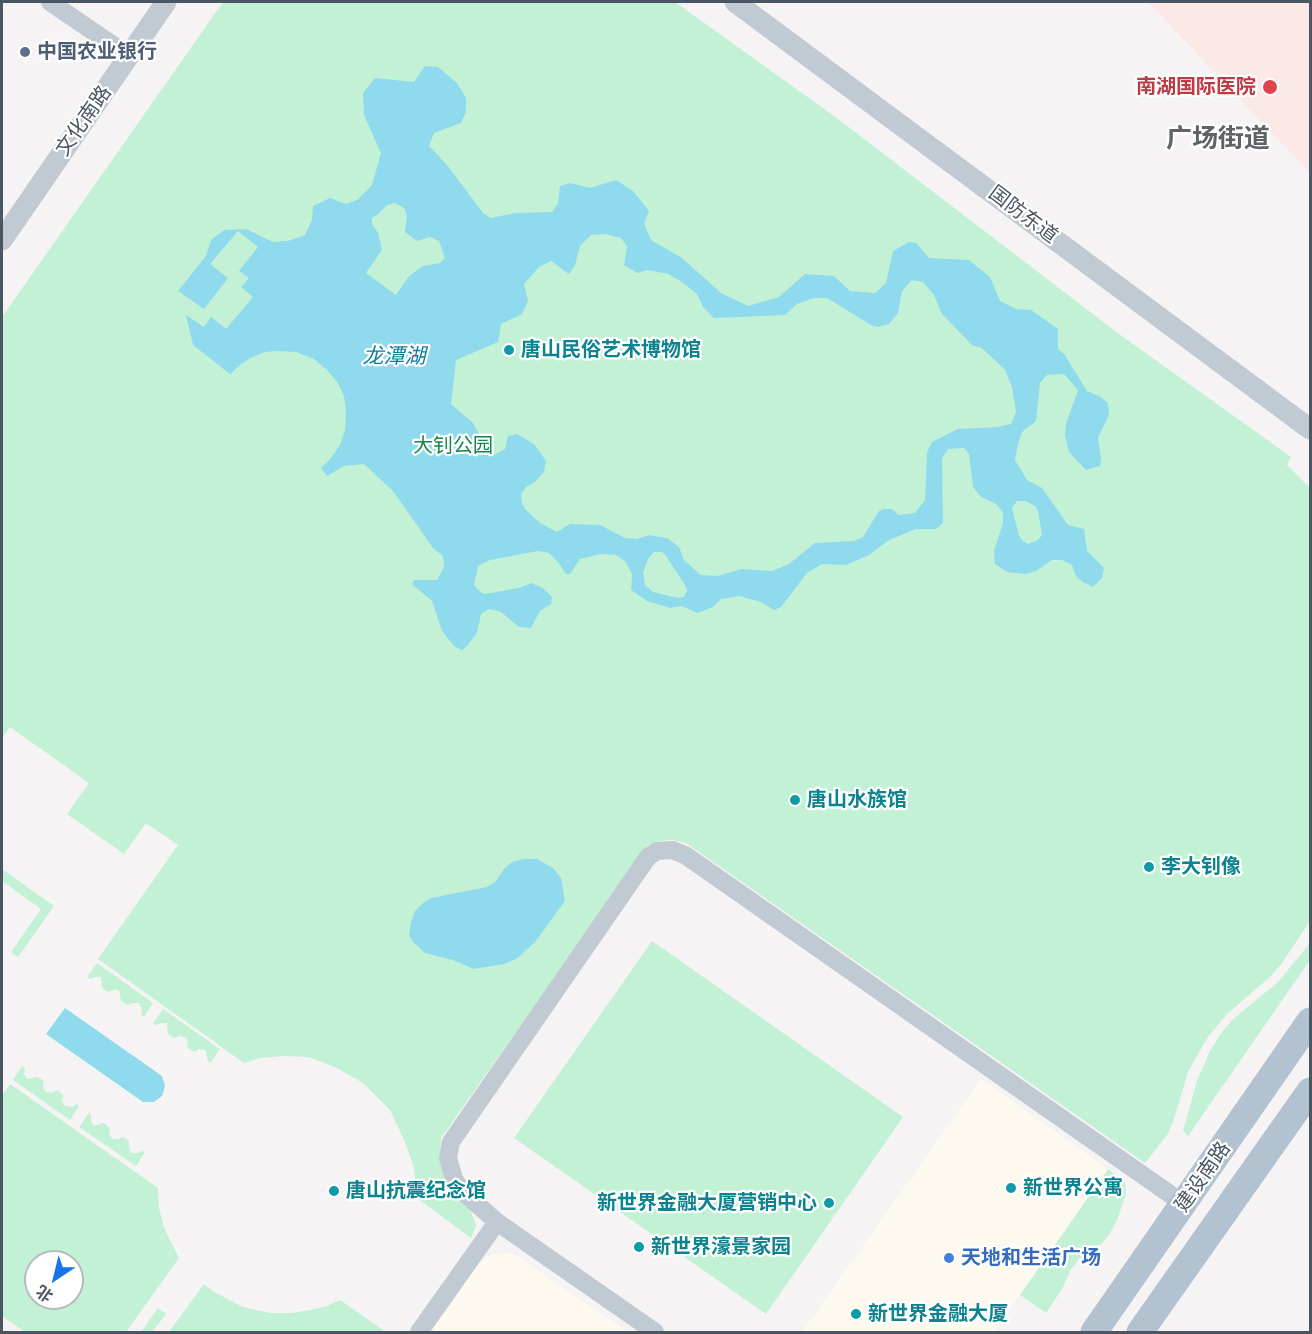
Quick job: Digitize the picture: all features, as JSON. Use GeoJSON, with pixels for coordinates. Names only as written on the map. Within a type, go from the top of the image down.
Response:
{"type":"FeatureCollection","features":[{"type":"Feature","properties":{"kind":"main road","name":"建设南路"},"geometry":{"type":"LineString","coordinates":[[1094,1332],[1311,1021]]}},
{"type":"Feature","properties":{"kind":"main road","name":"建设南路"},"geometry":{"type":"LineString","coordinates":[[1140,1332],[1311,1090]]}},
{"type":"Feature","properties":{"kind":"street"},"geometry":{"type":"LineString","coordinates":[[50,2],[129,56]]}},
{"type":"Feature","properties":{"kind":"street","name":"文化南路"},"geometry":{"type":"LineString","coordinates":[[2,240],[166,2]]}},
{"type":"Feature","properties":{"kind":"street","name":"国防东道"},"geometry":{"type":"LineString","coordinates":[[735,2],[1311,429]]}},
{"type":"Feature","properties":{"kind":"street"},"geometry":{"type":"LineString","coordinates":[[655,1332],[497,1222],[462,1191],[454,1179],[448,1158],[451,1142],[648,857],[657,851],[672,850],[685,855],[1184,1204]]}},
{"type":"Feature","properties":{"kind":"street"},"geometry":{"type":"LineString","coordinates":[[419,1332],[497,1222]]}},
{"type":"Feature","properties":{"kind":"shaded area","name":"南湖国际医院"},"geometry":{"type":"Polygon","coordinates":[[[1148,2],[1310,2],[1310,173],[1148,2]]]}},
{"type":"Feature","properties":{"kind":"shaded area","name":"天地和生活广场"},"geometry":{"type":"Polygon","coordinates":[[[981,1079],[1108,1169],[994,1332],[802,1332],[981,1079]]]}},
{"type":"Feature","properties":{"kind":"shaded area"},"geometry":{"type":"Polygon","coordinates":[[[513,1253],[627,1332],[431,1332],[479,1263],[491,1254],[513,1253]]]}},
{"type":"Feature","properties":{"kind":"green space","name":"大钊公园"},"geometry":{"type":"Polygon","coordinates":[[[223,2],[675,2],[834,116],[1119,334],[1291,457],[1287,465],[1310,488],[1310,921],[1270,977],[1227,1014],[1207,1038],[1188,1072],[1167,1135],[1145,1163],[686,843],[672,840],[659,841],[647,846],[441,1138],[440,1162],[448,1185],[470,1209],[476,1225],[471,1238],[417,1198],[414,1168],[390,1110],[363,1083],[337,1068],[308,1057],[260,1058],[244,1063],[98,959],[178,845],[146,823],[124,854],[67,814],[89,783],[10,727],[2,738],[2,317],[223,2]]]}},
{"type":"Feature","properties":{"kind":"green space"},"geometry":{"type":"Polygon","coordinates":[[[2,869],[54,906],[18,957],[11,952],[41,909],[2,881],[2,869]]]}},
{"type":"Feature","properties":{"kind":"green space"},"geometry":{"type":"Polygon","coordinates":[[[652,941],[903,1117],[766,1314],[514,1138],[652,941]]]}},
{"type":"Feature","properties":{"kind":"green space"},"geometry":{"type":"Polygon","coordinates":[[[1310,943],[1310,960],[1188,1136],[1183,1131],[1197,1081],[1220,1035],[1232,1020],[1278,982],[1310,943]]]}},
{"type":"Feature","properties":{"kind":"green space"},"geometry":{"type":"Polygon","coordinates":[[[97,963],[153,1003],[144,1017],[141,1015],[142,1010],[139,1003],[127,1005],[121,1001],[119,990],[108,992],[102,988],[101,977],[90,979],[87,977],[97,963]]]}},
{"type":"Feature","properties":{"kind":"green space"},"geometry":{"type":"Polygon","coordinates":[[[163,1009],[220,1049],[210,1063],[205,1050],[199,1049],[194,1052],[187,1047],[188,1042],[185,1037],[174,1038],[168,1034],[167,1023],[156,1025],[153,1023],[163,1009]]]}},
{"type":"Feature","properties":{"kind":"green space"},"geometry":{"type":"Polygon","coordinates":[[[22,1066],[25,1068],[24,1074],[27,1079],[38,1077],[44,1081],[43,1087],[46,1092],[52,1093],[57,1090],[63,1095],[62,1101],[65,1106],[72,1107],[77,1104],[79,1106],[70,1120],[13,1080],[22,1066]]]}},
{"type":"Feature","properties":{"kind":"green space"},"geometry":{"type":"Polygon","coordinates":[[[10,1084],[158,1188],[159,1208],[164,1228],[179,1258],[126,1332],[25,1332],[2,1316],[2,1096],[10,1084]]]}},
{"type":"Feature","properties":{"kind":"green space"},"geometry":{"type":"Polygon","coordinates":[[[89,1113],[94,1126],[104,1123],[110,1128],[109,1134],[112,1139],[123,1137],[129,1141],[131,1153],[145,1152],[136,1166],[79,1127],[89,1113]]]}},
{"type":"Feature","properties":{"kind":"green space"},"geometry":{"type":"Polygon","coordinates":[[[1108,1169],[1125,1182],[1126,1194],[1117,1220],[1101,1244],[1090,1249],[1071,1269],[1062,1289],[1046,1313],[1020,1295],[1108,1169]]]}},
{"type":"Feature","properties":{"kind":"green space"},"geometry":{"type":"Polygon","coordinates":[[[204,1284],[214,1292],[243,1307],[270,1313],[310,1310],[340,1300],[386,1332],[169,1332],[204,1284]]]}},
{"type":"Feature","properties":{"kind":"green space"},"geometry":{"type":"Polygon","coordinates":[[[158,1308],[166,1314],[152,1332],[141,1332],[158,1308]]]}},
{"type":"Feature","properties":{"kind":"water","name":"龙潭湖"},"geometry":{"type":"Polygon","coordinates":[[[425,66],[438,67],[457,83],[466,98],[466,112],[461,123],[434,133],[429,146],[447,165],[483,213],[491,218],[515,213],[552,212],[558,204],[560,186],[570,183],[590,188],[616,180],[633,191],[649,211],[644,223],[651,240],[682,258],[721,293],[748,306],[779,297],[805,274],[834,276],[850,291],[875,293],[886,283],[893,251],[909,242],[916,243],[929,258],[969,260],[990,277],[1000,301],[1016,309],[1031,310],[1058,329],[1058,349],[1064,354],[1087,391],[1108,403],[1109,415],[1098,438],[1100,466],[1086,470],[1069,452],[1065,436],[1066,424],[1078,390],[1064,374],[1047,375],[1040,383],[1036,421],[1022,432],[1015,460],[1027,480],[1042,488],[1068,525],[1084,529],[1087,551],[1104,568],[1102,578],[1093,587],[1076,576],[1072,565],[1062,560],[1052,560],[1036,571],[1026,574],[1007,572],[995,564],[994,551],[1003,523],[1003,512],[996,504],[981,497],[973,487],[969,454],[964,448],[948,449],[942,458],[943,523],[936,529],[916,529],[889,540],[869,555],[846,565],[822,564],[807,573],[781,607],[774,610],[761,602],[739,596],[721,599],[713,607],[697,613],[682,606],[670,608],[647,601],[631,590],[632,574],[626,562],[616,555],[601,554],[580,559],[570,574],[566,574],[549,553],[538,551],[490,560],[478,566],[474,585],[485,594],[519,588],[531,583],[543,588],[552,597],[551,604],[540,611],[531,628],[519,627],[501,612],[489,609],[481,614],[477,633],[467,646],[462,650],[454,646],[442,631],[432,601],[412,584],[414,580],[437,580],[444,567],[443,556],[433,548],[393,491],[364,464],[344,466],[327,476],[321,468],[340,445],[345,430],[344,396],[338,383],[327,370],[314,359],[296,352],[278,351],[265,352],[252,357],[230,374],[193,345],[186,315],[204,327],[211,317],[226,329],[253,297],[241,287],[249,278],[239,271],[258,247],[238,231],[210,264],[228,278],[204,309],[178,291],[206,256],[211,240],[224,230],[246,229],[273,242],[288,241],[305,235],[312,220],[313,206],[330,198],[346,204],[357,200],[372,185],[381,153],[364,115],[363,93],[375,78],[414,82],[425,66]],[[395,203],[387,205],[372,218],[382,250],[366,273],[396,295],[409,276],[423,266],[440,263],[445,258],[439,241],[430,237],[417,241],[405,232],[407,216],[404,208],[395,203]],[[605,234],[591,235],[580,246],[575,265],[569,274],[551,261],[539,267],[524,284],[528,301],[522,314],[501,324],[498,342],[456,360],[451,404],[473,423],[479,434],[478,446],[492,456],[505,449],[508,436],[517,434],[534,444],[546,461],[544,472],[521,494],[522,503],[540,523],[557,532],[570,524],[600,525],[625,538],[637,539],[649,535],[667,538],[679,547],[684,560],[701,575],[717,576],[742,569],[772,571],[789,564],[815,543],[854,541],[863,537],[879,511],[892,509],[899,515],[915,513],[925,500],[927,452],[932,442],[958,429],[1011,424],[1016,412],[1012,387],[1005,370],[982,348],[972,345],[942,314],[934,295],[923,282],[912,280],[902,291],[898,313],[889,324],[878,327],[827,298],[814,298],[797,304],[785,315],[714,318],[703,307],[697,294],[682,282],[668,274],[648,270],[637,273],[624,265],[627,246],[621,238],[605,234]],[[1017,501],[1012,508],[1019,536],[1023,541],[1028,544],[1038,540],[1042,535],[1035,506],[1026,501],[1017,501]],[[654,552],[648,559],[643,573],[645,585],[653,592],[678,598],[684,597],[687,590],[685,585],[666,556],[662,552],[654,552]]]}},
{"type":"Feature","properties":{"kind":"water"},"geometry":{"type":"Polygon","coordinates":[[[537,859],[553,868],[561,878],[565,901],[535,942],[516,959],[504,964],[474,969],[453,960],[425,953],[413,942],[409,935],[411,922],[415,911],[423,903],[431,898],[487,887],[496,881],[512,862],[537,859]]]}},
{"type":"Feature","properties":{"kind":"water"},"geometry":{"type":"Polygon","coordinates":[[[65,1008],[162,1076],[165,1086],[162,1096],[154,1102],[143,1102],[46,1034],[65,1008]]]}},
{"type":"Feature","properties":{"kind":"place","name":"中国农业银行"},"geometry":{"type":"Point","coordinates":[25,52]}},
{"type":"Feature","properties":{"kind":"place","name":"南湖国际医院"},"geometry":{"type":"Point","coordinates":[1270,87]}},
{"type":"Feature","properties":{"kind":"place","name":"唐山民俗艺术博物馆"},"geometry":{"type":"Point","coordinates":[509,350]}},
{"type":"Feature","properties":{"kind":"place","name":"唐山水族馆"},"geometry":{"type":"Point","coordinates":[795,800]}},
{"type":"Feature","properties":{"kind":"place","name":"李大钊像"},"geometry":{"type":"Point","coordinates":[1149,867]}},
{"type":"Feature","properties":{"kind":"place","name":"新世界公寓"},"geometry":{"type":"Point","coordinates":[1011,1188]}},
{"type":"Feature","properties":{"kind":"place","name":"唐山抗震纪念馆"},"geometry":{"type":"Point","coordinates":[334,1191]}},
{"type":"Feature","properties":{"kind":"place","name":"新世界金融大厦营销中心"},"geometry":{"type":"Point","coordinates":[829,1203]}},
{"type":"Feature","properties":{"kind":"place","name":"新世界濠景家园"},"geometry":{"type":"Point","coordinates":[639,1247]}},
{"type":"Feature","properties":{"kind":"place","name":"天地和生活广场"},"geometry":{"type":"Point","coordinates":[949,1258]}},
{"type":"Feature","properties":{"kind":"place","name":"新世界金融大厦"},"geometry":{"type":"Point","coordinates":[856,1314]}},
{"type":"Feature","properties":{"kind":"district","name":"广场街道"},"geometry":{"type":"Point","coordinates":[1218,139]}}]}
